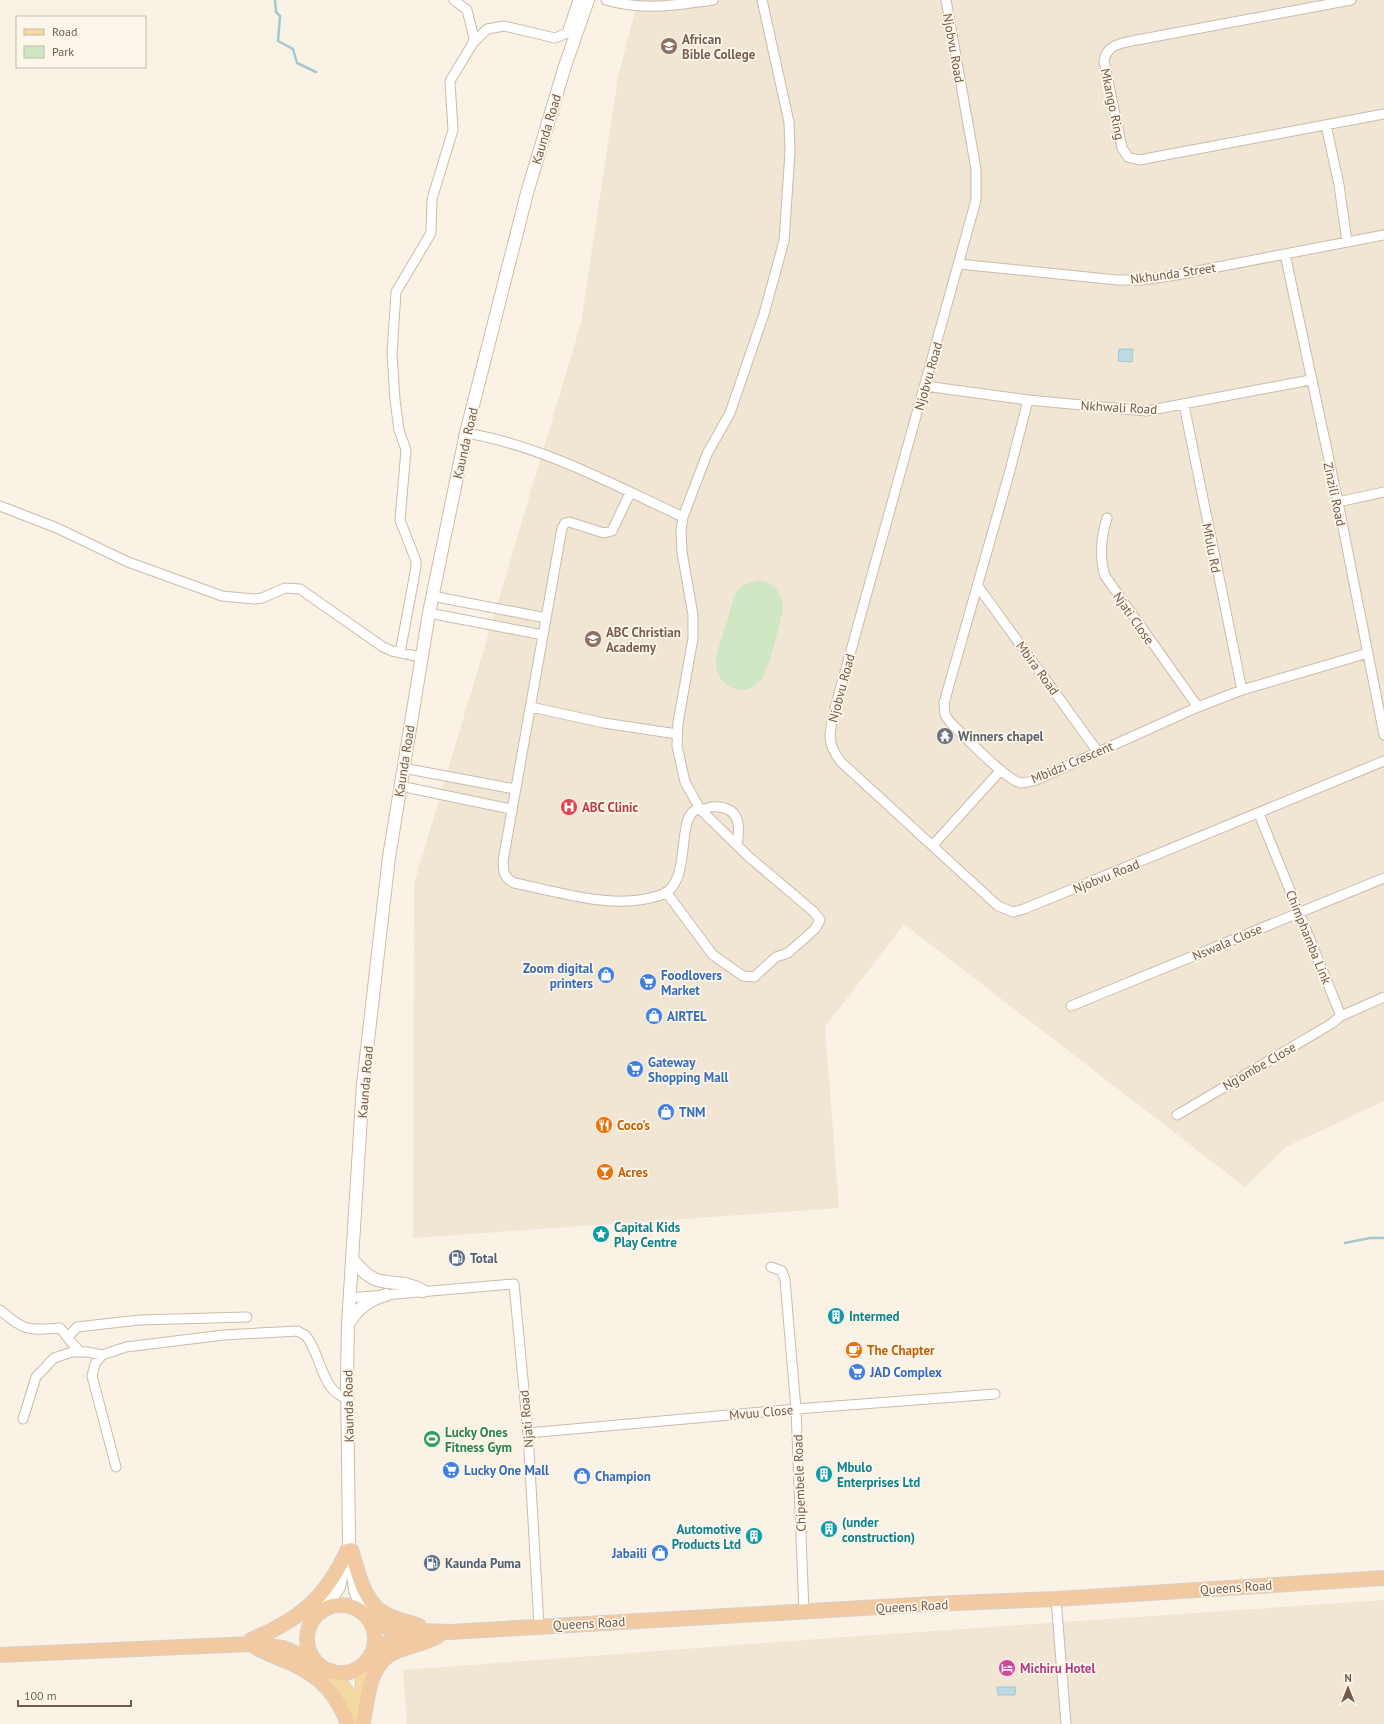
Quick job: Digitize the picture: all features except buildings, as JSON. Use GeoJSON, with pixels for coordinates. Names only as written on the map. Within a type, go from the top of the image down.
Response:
{"type":"FeatureCollection","features":[{"type":"Feature","properties":{"kind":"highway"},"geometry":{"type":"LineString","coordinates":[[349,1547],[369,1600],[377,1609],[388,1616],[438,1633]]}},
{"type":"Feature","properties":{"kind":"highway"},"geometry":{"type":"LineString","coordinates":[[251,1642],[292,1621],[311,1605],[328,1584],[349,1547]]}},
{"type":"Feature","properties":{"kind":"highway","name":"Queens Road"},"geometry":{"type":"LineString","coordinates":[[438,1633],[539,1626],[1056,1599],[1384,1578]]}},
{"type":"Feature","properties":{"kind":"highway"},"geometry":{"type":"LineString","coordinates":[[0,1655],[228,1646],[283,1635],[333,1606],[344,1605],[355,1608],[367,1617],[395,1630],[438,1633]]}},
{"type":"Feature","properties":{"kind":"highway"},"geometry":{"type":"LineString","coordinates":[[319,1614],[308,1628],[306,1640],[309,1651],[315,1661],[322,1667],[331,1671],[350,1671],[390,1642],[438,1633]]}},
{"type":"Feature","properties":{"kind":"highway"},"geometry":{"type":"LineString","coordinates":[[367,1617],[374,1637],[369,1657]]}},
{"type":"Feature","properties":{"kind":"highway"},"geometry":{"type":"LineString","coordinates":[[363,1724],[372,1677],[381,1661],[397,1651],[415,1646],[438,1633]]}},
{"type":"Feature","properties":{"kind":"highway"},"geometry":{"type":"LineString","coordinates":[[251,1642],[283,1648],[315,1661]]}},
{"type":"Feature","properties":{"kind":"highway"},"geometry":{"type":"LineString","coordinates":[[251,1642],[306,1671],[322,1682],[331,1690],[348,1724]]}},
{"type":"Feature","properties":{"kind":"main road","name":"Kaunda Road"},"geometry":{"type":"LineString","coordinates":[[367,1617],[355,1590],[349,1547],[347,1398],[349,1298],[353,1260],[363,1084],[380,933],[400,786],[432,596],[466,433],[532,178],[565,66],[588,0]]}},
{"type":"Feature","properties":{"kind":"main road"},"geometry":{"type":"LineString","coordinates":[[353,1260],[362,1271],[376,1281],[414,1286],[423,1291]]}},
{"type":"Feature","properties":{"kind":"main road"},"geometry":{"type":"LineString","coordinates":[[348,1324],[362,1306],[372,1298],[386,1295]]}},
{"type":"Feature","properties":{"kind":"main road","name":"Kaunda Road"},"geometry":{"type":"LineString","coordinates":[[319,1614],[339,1587],[346,1565],[349,1547]]}},
{"type":"Feature","properties":{"kind":"main road"},"geometry":{"type":"LineString","coordinates":[[363,1724],[362,1686],[369,1657]]}},
{"type":"Feature","properties":{"kind":"main road"},"geometry":{"type":"LineString","coordinates":[[331,1671],[349,1695],[356,1724]]}},
{"type":"Feature","properties":{"kind":"street"},"geometry":{"type":"LineString","coordinates":[[454,0],[467,10],[474,38],[473,43]]}},
{"type":"Feature","properties":{"kind":"street"},"geometry":{"type":"LineString","coordinates":[[400,653],[416,561],[400,520],[406,450],[399,430],[394,393],[392,354],[396,292],[431,233],[432,199],[453,130],[450,81],[473,43],[487,29],[504,26],[555,38],[567,33],[578,0]]}},
{"type":"Feature","properties":{"kind":"street"},"geometry":{"type":"LineString","coordinates":[[606,0],[644,7],[713,0]]}},
{"type":"Feature","properties":{"kind":"street"},"geometry":{"type":"LineString","coordinates":[[666,892],[713,955],[743,976],[751,977],[759,974],[776,958],[788,953],[815,929],[820,920],[814,912],[737,845],[701,810],[690,793],[681,770],[677,734],[693,638],[692,608],[682,552],[681,530],[683,517],[707,454],[730,413],[764,314],[784,241],[790,152],[790,127],[762,0]]}},
{"type":"Feature","properties":{"kind":"street","name":"Njobvu Road"},"geometry":{"type":"LineString","coordinates":[[946,0],[977,177],[976,200],[835,708],[829,739],[831,749],[841,762],[998,906],[1006,910],[1018,911],[1259,814],[1384,761]]}},
{"type":"Feature","properties":{"kind":"street","name":"Mkango Ring"},"geometry":{"type":"LineString","coordinates":[[1351,0],[1118,43],[1110,49],[1105,58],[1122,148],[1125,154],[1131,159],[1143,160],[1384,114]]}},
{"type":"Feature","properties":{"kind":"street"},"geometry":{"type":"LineString","coordinates":[[1326,125],[1348,242]]}},
{"type":"Feature","properties":{"kind":"street","name":"Nkhunda Street"},"geometry":{"type":"LineString","coordinates":[[959,264],[1130,280],[1176,275],[1384,235]]}},
{"type":"Feature","properties":{"kind":"street","name":"Zinzili Road"},"geometry":{"type":"LineString","coordinates":[[1285,254],[1310,380],[1338,502],[1384,734]]}},
{"type":"Feature","properties":{"kind":"street","name":"Nkhwali Road"},"geometry":{"type":"LineString","coordinates":[[925,386],[1028,400],[1146,411],[1310,380]]}},
{"type":"Feature","properties":{"kind":"street","name":"Mbidzi Crescent"},"geometry":{"type":"LineString","coordinates":[[1028,400],[944,708],[945,715],[950,722],[1001,770],[1015,781],[1020,783],[1031,782],[1198,707],[1242,690],[1368,653]]}},
{"type":"Feature","properties":{"kind":"street","name":"Mfulu Rd"},"geometry":{"type":"LineString","coordinates":[[1184,405],[1242,690]]}},
{"type":"Feature","properties":{"kind":"street"},"geometry":{"type":"LineString","coordinates":[[466,433],[506,441],[541,454],[683,517]]}},
{"type":"Feature","properties":{"kind":"street"},"geometry":{"type":"LineString","coordinates":[[1338,502],[1384,492]]}},
{"type":"Feature","properties":{"kind":"street"},"geometry":{"type":"LineString","coordinates":[[630,493],[612,531],[604,533],[573,522],[565,522],[563,525],[531,707],[514,789],[503,861],[504,872],[511,881],[618,902],[628,902],[666,892],[672,886],[682,867],[684,835],[689,815],[694,810],[701,810],[716,806],[729,809],[734,812],[739,822],[737,845]]}},
{"type":"Feature","properties":{"kind":"street"},"geometry":{"type":"LineString","coordinates":[[0,506],[57,528],[128,562],[222,596],[254,599],[262,598],[285,588],[300,589],[383,647],[421,658]]}},
{"type":"Feature","properties":{"kind":"street","name":"Njati Close"},"geometry":{"type":"LineString","coordinates":[[1107,518],[1101,539],[1102,560],[1105,576],[1198,707]]}},
{"type":"Feature","properties":{"kind":"street","name":"Mbira Road"},"geometry":{"type":"LineString","coordinates":[[977,585],[1098,752]]}},
{"type":"Feature","properties":{"kind":"street"},"geometry":{"type":"LineString","coordinates":[[432,596],[546,618]]}},
{"type":"Feature","properties":{"kind":"street"},"geometry":{"type":"LineString","coordinates":[[429,613],[543,635]]}},
{"type":"Feature","properties":{"kind":"street"},"geometry":{"type":"LineString","coordinates":[[531,707],[604,723],[677,734]]}},
{"type":"Feature","properties":{"kind":"street"},"geometry":{"type":"LineString","coordinates":[[403,768],[514,789]]}},
{"type":"Feature","properties":{"kind":"street"},"geometry":{"type":"LineString","coordinates":[[933,846],[1001,770]]}},
{"type":"Feature","properties":{"kind":"street"},"geometry":{"type":"LineString","coordinates":[[400,786],[511,809]]}},
{"type":"Feature","properties":{"kind":"street","name":"Chimphamba Link"},"geometry":{"type":"LineString","coordinates":[[1259,814],[1341,1016]]}},
{"type":"Feature","properties":{"kind":"street","name":"Nswala Close"},"geometry":{"type":"LineString","coordinates":[[1071,1006],[1384,878]]}},
{"type":"Feature","properties":{"kind":"street"},"geometry":{"type":"LineString","coordinates":[[1341,1016],[1384,997]]}},
{"type":"Feature","properties":{"kind":"street","name":"Ng'ombe Close"},"geometry":{"type":"LineString","coordinates":[[1177,1115],[1331,1024],[1341,1016]]}},
{"type":"Feature","properties":{"kind":"street","name":"Chipembele Road"},"geometry":{"type":"LineString","coordinates":[[771,1267],[782,1271],[785,1280],[796,1409],[804,1612]]}},
{"type":"Feature","properties":{"kind":"street","name":"Njati Road"},"geometry":{"type":"LineString","coordinates":[[423,1291],[514,1284],[528,1433],[539,1626]]}},
{"type":"Feature","properties":{"kind":"street"},"geometry":{"type":"LineString","coordinates":[[349,1298],[423,1291]]}},
{"type":"Feature","properties":{"kind":"street"},"geometry":{"type":"LineString","coordinates":[[0,1310],[16,1324],[31,1330],[77,1327],[139,1320],[247,1317]]}},
{"type":"Feature","properties":{"kind":"street"},"geometry":{"type":"LineString","coordinates":[[68,1337],[77,1327]]}},
{"type":"Feature","properties":{"kind":"street"},"geometry":{"type":"LineString","coordinates":[[60,1328],[68,1337],[71,1344],[81,1352]]}},
{"type":"Feature","properties":{"kind":"street"},"geometry":{"type":"LineString","coordinates":[[23,1419],[36,1377],[54,1358],[72,1352],[102,1355],[126,1347],[224,1335],[298,1331],[306,1336],[325,1377],[340,1396],[347,1398]]}},
{"type":"Feature","properties":{"kind":"street"},"geometry":{"type":"LineString","coordinates":[[102,1355],[95,1364],[92,1376],[116,1466]]}},
{"type":"Feature","properties":{"kind":"street","name":"Mvuu Close"},"geometry":{"type":"LineString","coordinates":[[528,1433],[796,1409],[995,1394]]}},
{"type":"Feature","properties":{"kind":"street"},"geometry":{"type":"LineString","coordinates":[[1056,1599],[1066,1724]]}},
{"type":"Feature","properties":{"kind":"shaded area"},"geometry":{"type":"Polygon","coordinates":[[[638,0],[1384,0],[1384,1101],[1286,1147],[1245,1187],[904,924],[825,1027],[839,1208],[413,1238],[414,884],[581,323],[618,77],[638,0]]]}},
{"type":"Feature","properties":{"kind":"shaded area"},"geometry":{"type":"Polygon","coordinates":[[[1384,1600],[1384,1724],[407,1724],[403,1670],[832,1638],[1384,1600]]]}},
{"type":"Feature","properties":{"kind":"green space"},"geometry":{"type":"Polygon","coordinates":[[[757,580],[768,583],[776,588],[781,597],[783,608],[774,646],[763,676],[760,681],[752,687],[745,690],[737,689],[729,687],[723,682],[716,666],[716,657],[735,594],[742,586],[757,580]]]}},
{"type":"Feature","properties":{"kind":"water"},"geometry":{"type":"Polygon","coordinates":[[[1119,349],[1133,349],[1132,362],[1118,361],[1119,349]]]}},
{"type":"Feature","properties":{"kind":"water"},"geometry":{"type":"Polygon","coordinates":[[[997,1687],[1016,1687],[1015,1695],[998,1695],[997,1687]]]}},
{"type":"Feature","properties":{"kind":"waterway"},"geometry":{"type":"LineString","coordinates":[[275,0],[276,12],[280,16],[278,41],[293,49],[297,63],[316,72]]}},
{"type":"Feature","properties":{"kind":"waterway"},"geometry":{"type":"LineString","coordinates":[[1345,1243],[1370,1238],[1384,1238]]}},
{"type":"Feature","properties":{"kind":"place","name":"African Bible College"},"geometry":{"type":"Point","coordinates":[669,46]}},
{"type":"Feature","properties":{"kind":"place","name":"ABC Christian Academy"},"geometry":{"type":"Point","coordinates":[593,639]}},
{"type":"Feature","properties":{"kind":"place","name":"Winners chapel"},"geometry":{"type":"Point","coordinates":[945,736]}},
{"type":"Feature","properties":{"kind":"place","name":"ABC Clinic"},"geometry":{"type":"Point","coordinates":[569,807]}},
{"type":"Feature","properties":{"kind":"place","name":"Zoom digital printers"},"geometry":{"type":"Point","coordinates":[606,975]}},
{"type":"Feature","properties":{"kind":"place","name":"Foodlovers Market"},"geometry":{"type":"Point","coordinates":[648,982]}},
{"type":"Feature","properties":{"kind":"place","name":"AIRTEL"},"geometry":{"type":"Point","coordinates":[654,1016]}},
{"type":"Feature","properties":{"kind":"place","name":"Gateway Shopping Mall"},"geometry":{"type":"Point","coordinates":[635,1069]}},
{"type":"Feature","properties":{"kind":"place","name":"TNM"},"geometry":{"type":"Point","coordinates":[666,1112]}},
{"type":"Feature","properties":{"kind":"place","name":"Coco's"},"geometry":{"type":"Point","coordinates":[604,1125]}},
{"type":"Feature","properties":{"kind":"place","name":"Acres"},"geometry":{"type":"Point","coordinates":[605,1172]}},
{"type":"Feature","properties":{"kind":"place","name":"Capital Kids Play Centre"},"geometry":{"type":"Point","coordinates":[601,1234]}},
{"type":"Feature","properties":{"kind":"place","name":"Total"},"geometry":{"type":"Point","coordinates":[457,1258]}},
{"type":"Feature","properties":{"kind":"place","name":"Intermed"},"geometry":{"type":"Point","coordinates":[836,1316]}},
{"type":"Feature","properties":{"kind":"place","name":"The Chapter"},"geometry":{"type":"Point","coordinates":[854,1350]}},
{"type":"Feature","properties":{"kind":"place","name":"JAD Complex"},"geometry":{"type":"Point","coordinates":[857,1372]}},
{"type":"Feature","properties":{"kind":"place","name":"Lucky Ones Fitness Gym"},"geometry":{"type":"Point","coordinates":[432,1439]}},
{"type":"Feature","properties":{"kind":"place","name":"Lucky One Mall"},"geometry":{"type":"Point","coordinates":[451,1470]}},
{"type":"Feature","properties":{"kind":"place","name":"Mbulo Enterprises Ltd"},"geometry":{"type":"Point","coordinates":[824,1474]}},
{"type":"Feature","properties":{"kind":"place","name":"Champion"},"geometry":{"type":"Point","coordinates":[582,1476]}},
{"type":"Feature","properties":{"kind":"place","name":"(under construction)"},"geometry":{"type":"Point","coordinates":[829,1529]}},
{"type":"Feature","properties":{"kind":"place","name":"Automotive Products Ltd"},"geometry":{"type":"Point","coordinates":[754,1536]}},
{"type":"Feature","properties":{"kind":"place","name":"Jabaili"},"geometry":{"type":"Point","coordinates":[660,1553]}},
{"type":"Feature","properties":{"kind":"place","name":"Kaunda Puma"},"geometry":{"type":"Point","coordinates":[432,1563]}},
{"type":"Feature","properties":{"kind":"place","name":"Michiru Hotel"},"geometry":{"type":"Point","coordinates":[1007,1668]}}]}
